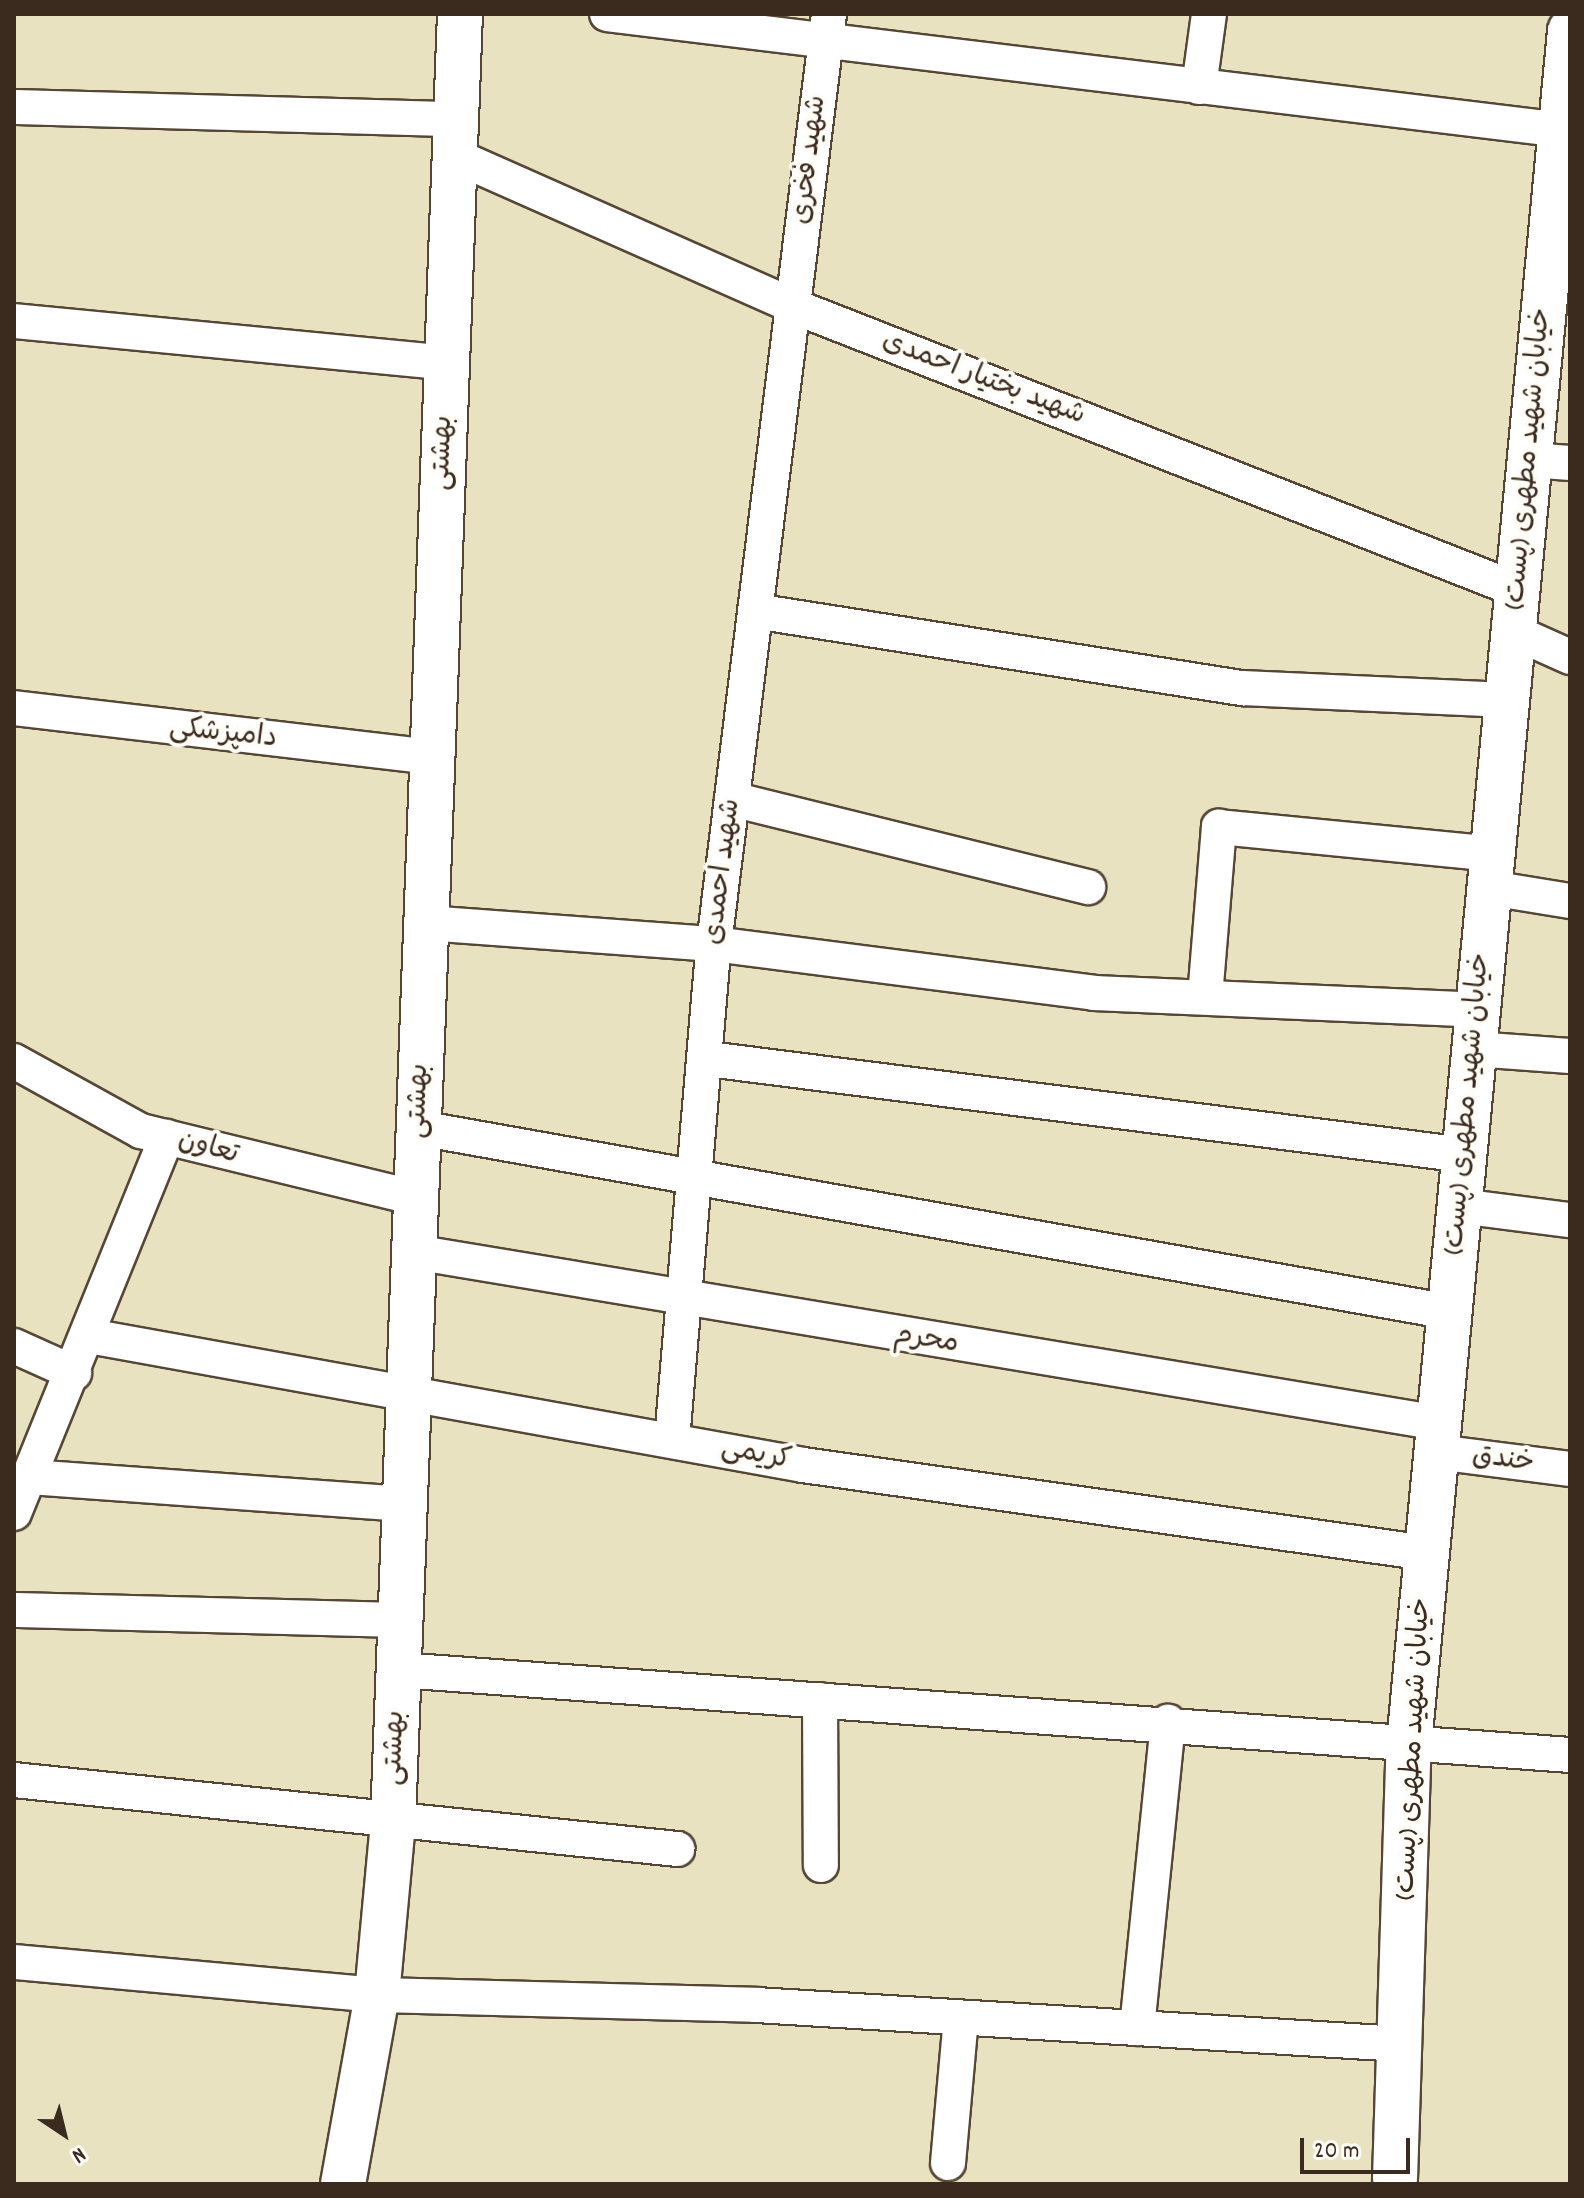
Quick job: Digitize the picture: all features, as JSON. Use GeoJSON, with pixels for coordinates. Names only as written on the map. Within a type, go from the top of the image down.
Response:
{"type":"FeatureCollection","features":[{"type":"Feature","properties":{"kind":"street","name":"بهشتی"},"geometry":{"type":"LineString","coordinates":[[343,2184],[377,1995],[393,1823],[460,14]]}},
{"type":"Feature","properties":{"kind":"street"},"geometry":{"type":"LineString","coordinates":[[607,14],[827,26],[1199,87],[1561,130]]}},
{"type":"Feature","properties":{"kind":"street"},"geometry":{"type":"LineString","coordinates":[[1199,87],[1209,14]]}},
{"type":"Feature","properties":{"kind":"street","name":"شهید فخری"},"geometry":{"type":"LineString","coordinates":[[793,306],[827,26]]}},
{"type":"Feature","properties":{"kind":"street","name":"خیابان شهید مطهری (پست)"},"geometry":{"type":"LineString","coordinates":[[1395,2179],[1409,1744],[1516,611],[1550,462],[1562,198],[1561,130],[1569,49]]}},
{"type":"Feature","properties":{"kind":"street"},"geometry":{"type":"LineString","coordinates":[[14,107],[455,138]]}},
{"type":"Feature","properties":{"kind":"street","name":"شهید بختیار احمدی"},"geometry":{"type":"LineString","coordinates":[[455,138],[793,306],[1516,611],[1570,657]]}},
{"type":"Feature","properties":{"kind":"street","name":"شهید احمدی"},"geometry":{"type":"LineString","coordinates":[[672,1440],[700,1172],[714,944],[793,306]]}},
{"type":"Feature","properties":{"kind":"street"},"geometry":{"type":"LineString","coordinates":[[14,321],[447,363]]}},
{"type":"Feature","properties":{"kind":"street"},"geometry":{"type":"LineString","coordinates":[[755,611],[1243,688],[1507,700]]}},
{"type":"Feature","properties":{"kind":"street","name":"دامپزشکی"},"geometry":{"type":"LineString","coordinates":[[14,708],[433,757]]}},
{"type":"Feature","properties":{"kind":"street"},"geometry":{"type":"LineString","coordinates":[[732,799],[1088,887]]}},
{"type":"Feature","properties":{"kind":"street"},"geometry":{"type":"LineString","coordinates":[[1205,997],[1219,827],[1491,871],[1570,901]]}},
{"type":"Feature","properties":{"kind":"street"},"geometry":{"type":"LineString","coordinates":[[426,923],[714,944],[1094,993],[1205,997],[1476,1029],[1570,1056]]}},
{"type":"Feature","properties":{"kind":"street"},"geometry":{"type":"LineString","coordinates":[[708,1059],[1465,1155]]}},
{"type":"Feature","properties":{"kind":"street","name":"تعاون"},"geometry":{"type":"LineString","coordinates":[[14,1061],[167,1137],[416,1198]]}},
{"type":"Feature","properties":{"kind":"street"},"geometry":{"type":"LineString","coordinates":[[419,1128],[700,1172],[1450,1312]]}},
{"type":"Feature","properties":{"kind":"street"},"geometry":{"type":"LineString","coordinates":[[14,1513],[74,1373],[167,1137]]}},
{"type":"Feature","properties":{"kind":"street"},"geometry":{"type":"LineString","coordinates":[[1460,1206],[1570,1220]]}},
{"type":"Feature","properties":{"kind":"street","name":"محرم"},"geometry":{"type":"LineString","coordinates":[[414,1252],[1438,1437]]}},
{"type":"Feature","properties":{"kind":"street","name":"کریمی"},"geometry":{"type":"LineString","coordinates":[[89,1336],[672,1440],[1427,1553]]}},
{"type":"Feature","properties":{"kind":"street"},"geometry":{"type":"LineString","coordinates":[[14,1346],[74,1373]]}},
{"type":"Feature","properties":{"kind":"street","name":"خندق"},"geometry":{"type":"LineString","coordinates":[[1438,1437],[1570,1469]]}},
{"type":"Feature","properties":{"kind":"street"},"geometry":{"type":"LineString","coordinates":[[29,1477],[405,1504]]}},
{"type":"Feature","properties":{"kind":"street"},"geometry":{"type":"LineString","coordinates":[[14,1610],[401,1620]]}},
{"type":"Feature","properties":{"kind":"street"},"geometry":{"type":"LineString","coordinates":[[399,1670],[1168,1722],[1570,1755]]}},
{"type":"Feature","properties":{"kind":"street"},"geometry":{"type":"LineString","coordinates":[[820,1700],[821,1865]]}},
{"type":"Feature","properties":{"kind":"street"},"geometry":{"type":"LineString","coordinates":[[1137,2028],[1168,1722]]}},
{"type":"Feature","properties":{"kind":"street"},"geometry":{"type":"LineString","coordinates":[[14,1780],[393,1823],[677,1849]]}},
{"type":"Feature","properties":{"kind":"street"},"geometry":{"type":"LineString","coordinates":[[14,1962],[377,1995],[961,2018],[1401,2044]]}},
{"type":"Feature","properties":{"kind":"street"},"geometry":{"type":"LineString","coordinates":[[948,2163],[961,2018]]}}]}
